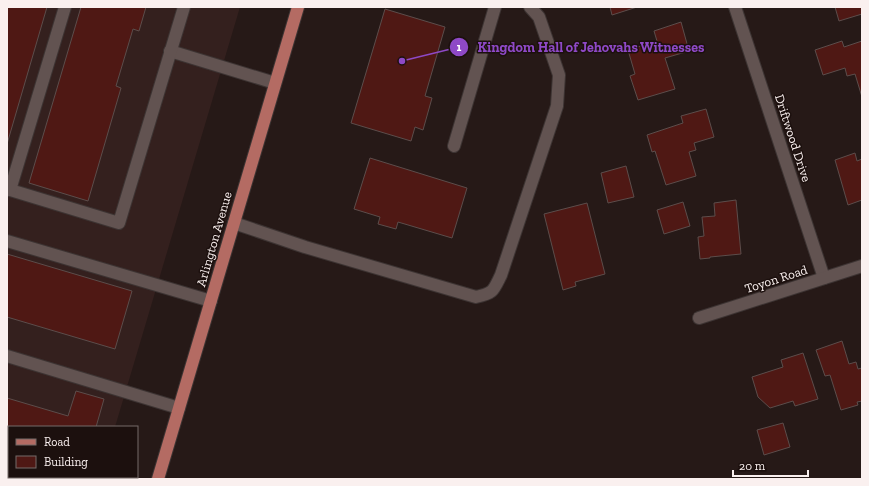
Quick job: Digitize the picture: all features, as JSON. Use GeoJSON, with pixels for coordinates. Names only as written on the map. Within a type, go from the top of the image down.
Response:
{"type":"FeatureCollection","features":[{"type":"Feature","properties":{"kind":"main road","name":"Arlington Avenue"},"geometry":{"type":"LineString","coordinates":[[158,479],[298,7]]}},
{"type":"Feature","properties":{"kind":"street"},"geometry":{"type":"LineString","coordinates":[[65,7],[9,190],[119,223],[184,7]]}},
{"type":"Feature","properties":{"kind":"street"},"geometry":{"type":"LineString","coordinates":[[454,146],[495,7]]}},
{"type":"Feature","properties":{"kind":"street"},"geometry":{"type":"LineString","coordinates":[[234,223],[305,247],[476,297],[490,294],[501,275],[557,106],[560,75],[539,16],[530,7]]}},
{"type":"Feature","properties":{"kind":"street","name":"Driftwood Drive"},"geometry":{"type":"LineString","coordinates":[[735,7],[824,278]]}},
{"type":"Feature","properties":{"kind":"street"},"geometry":{"type":"LineString","coordinates":[[170,51],[275,83]]}},
{"type":"Feature","properties":{"kind":"street"},"geometry":{"type":"LineString","coordinates":[[7,240],[211,301]]}},
{"type":"Feature","properties":{"kind":"street","name":"Toyon Road"},"geometry":{"type":"LineString","coordinates":[[698,318],[862,266]]}},
{"type":"Feature","properties":{"kind":"street"},"geometry":{"type":"LineString","coordinates":[[7,356],[179,408]]}},
{"type":"Feature","properties":{"kind":"shaded area"},"geometry":{"type":"Polygon","coordinates":[[[7,7],[240,7],[115,426],[8,426],[8,478],[100,479],[7,479],[7,7]]]}},
{"type":"Feature","properties":{"kind":"building"},"geometry":{"type":"Polygon","coordinates":[[[7,7],[47,7],[7,144],[7,7]]]}},
{"type":"Feature","properties":{"kind":"building"},"geometry":{"type":"Polygon","coordinates":[[[81,7],[146,7],[139,31],[133,29],[116,86],[121,88],[88,201],[29,183],[81,7]]]}},
{"type":"Feature","properties":{"kind":"building"},"geometry":{"type":"Polygon","coordinates":[[[610,7],[637,7],[612,15],[610,7]]]}},
{"type":"Feature","properties":{"kind":"building"},"geometry":{"type":"Polygon","coordinates":[[[835,7],[862,7],[862,14],[839,21],[835,7]]]}},
{"type":"Feature","properties":{"kind":"building"},"geometry":{"type":"Polygon","coordinates":[[[385,9],[445,27],[425,96],[432,98],[423,130],[415,127],[411,141],[351,123],[385,9]]]}},
{"type":"Feature","properties":{"kind":"building"},"geometry":{"type":"Polygon","coordinates":[[[681,22],[689,51],[665,58],[675,89],[638,100],[630,76],[635,74],[628,50],[657,41],[654,31],[681,22]]]}},
{"type":"Feature","properties":{"kind":"building"},"geometry":{"type":"Polygon","coordinates":[[[842,41],[844,47],[862,41],[862,97],[855,74],[847,76],[845,68],[823,75],[815,50],[842,41]]]}},
{"type":"Feature","properties":{"kind":"building"},"geometry":{"type":"Polygon","coordinates":[[[706,109],[714,137],[694,143],[696,150],[689,152],[696,176],[666,185],[655,151],[652,152],[647,135],[683,123],[681,116],[706,109]]]}},
{"type":"Feature","properties":{"kind":"building"},"geometry":{"type":"Polygon","coordinates":[[[855,153],[857,161],[862,159],[862,200],[848,205],[835,160],[855,153]]]}},
{"type":"Feature","properties":{"kind":"building"},"geometry":{"type":"Polygon","coordinates":[[[370,158],[467,188],[452,238],[398,222],[396,229],[378,224],[380,217],[354,209],[370,158]]]}},
{"type":"Feature","properties":{"kind":"building"},"geometry":{"type":"Polygon","coordinates":[[[626,166],[634,197],[608,203],[601,173],[626,166]]]}},
{"type":"Feature","properties":{"kind":"building"},"geometry":{"type":"Polygon","coordinates":[[[736,200],[741,254],[700,259],[698,237],[704,236],[702,217],[715,216],[714,203],[736,200]]]}},
{"type":"Feature","properties":{"kind":"building"},"geometry":{"type":"Polygon","coordinates":[[[683,202],[690,226],[664,234],[657,210],[683,202]]]}},
{"type":"Feature","properties":{"kind":"building"},"geometry":{"type":"Polygon","coordinates":[[[587,203],[605,274],[575,282],[576,286],[563,290],[544,214],[587,203]]]}},
{"type":"Feature","properties":{"kind":"building"},"geometry":{"type":"Polygon","coordinates":[[[7,254],[132,291],[115,349],[7,317],[7,254]]]}},
{"type":"Feature","properties":{"kind":"building"},"geometry":{"type":"Polygon","coordinates":[[[842,341],[849,364],[856,362],[858,369],[862,368],[862,401],[857,402],[858,405],[841,410],[830,375],[825,376],[816,350],[842,341]]]}},
{"type":"Feature","properties":{"kind":"building"},"geometry":{"type":"Polygon","coordinates":[[[803,353],[818,399],[795,406],[793,401],[770,408],[758,397],[752,377],[783,367],[781,360],[803,353]]]}},
{"type":"Feature","properties":{"kind":"building"},"geometry":{"type":"Polygon","coordinates":[[[76,391],[104,399],[96,426],[8,426],[7,438],[7,398],[68,416],[76,391]]]}},
{"type":"Feature","properties":{"kind":"building"},"geometry":{"type":"Polygon","coordinates":[[[783,423],[790,447],[764,455],[757,430],[783,423]]]}},
{"type":"Feature","properties":{"kind":"building"},"geometry":{"type":"Polygon","coordinates":[[[7,439],[8,468],[7,467],[7,439]]]}},
{"type":"Feature","properties":{"kind":"building"},"geometry":{"type":"Polygon","coordinates":[[[24,478],[80,478],[79,479],[24,478]]]}},
{"type":"Feature","properties":{"kind":"place","name":"Kingdom Hall of Jehovahs Witnesses"},"geometry":{"type":"Point","coordinates":[402,61]}}]}
